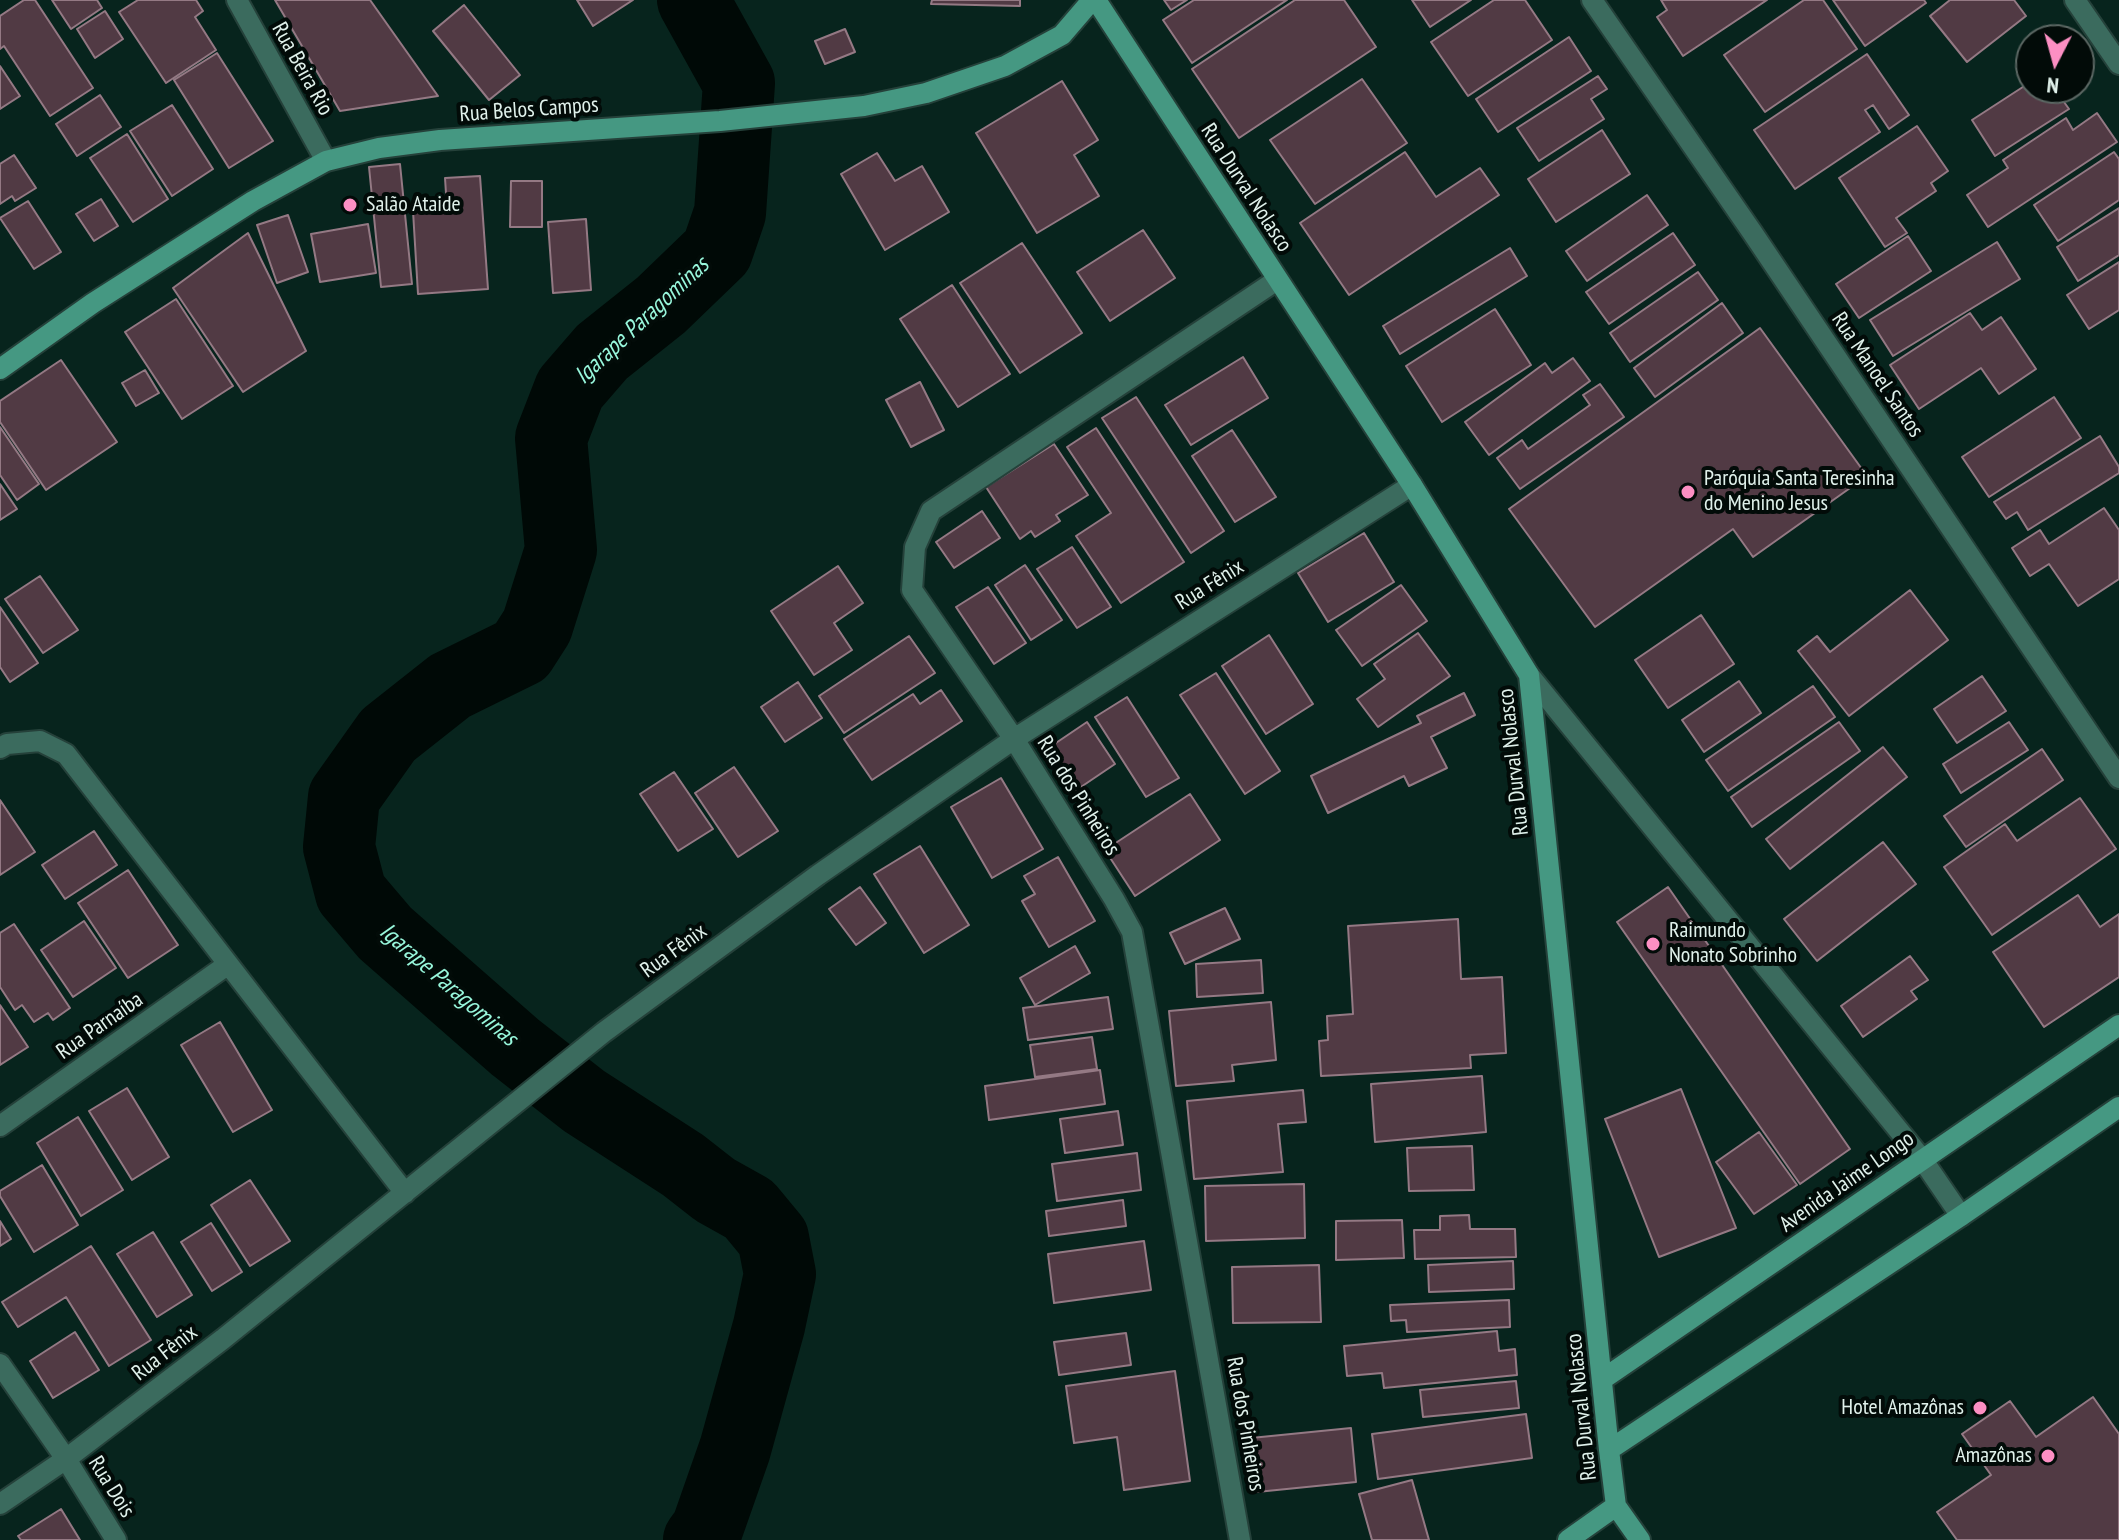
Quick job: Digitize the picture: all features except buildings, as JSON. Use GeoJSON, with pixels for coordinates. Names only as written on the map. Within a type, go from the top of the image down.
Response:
{"type":"FeatureCollection","features":[{"type":"Feature","properties":{"kind":"street","name":"Rua Beira Rio"},"geometry":{"type":"LineString","coordinates":[[237,0],[326,161]]}},
{"type":"Feature","properties":{"kind":"street","name":"Rua Belos Campos"},"geometry":{"type":"LineString","coordinates":[[0,369],[93,303],[253,201],[326,161],[379,148],[440,140],[720,121],[864,106],[926,93],[1005,66],[1062,35],[1094,0]]}},
{"type":"Feature","properties":{"kind":"street","name":"Rua Durval Nolasco"},"geometry":{"type":"LineString","coordinates":[[1094,0],[1412,485],[1529,675],[1616,1506],[1640,1540]]}},
{"type":"Feature","properties":{"kind":"street","name":"Rua Manoel Santos"},"geometry":{"type":"LineString","coordinates":[[1592,0],[2119,778]]}},
{"type":"Feature","properties":{"kind":"street"},"geometry":{"type":"LineString","coordinates":[[2075,0],[2119,64]]}},
{"type":"Feature","properties":{"kind":"street","name":"Rua dos Pinheiros"},"geometry":{"type":"LineString","coordinates":[[1240,1540],[1132,932],[1014,739],[912,590],[915,547],[931,511],[1277,280]]}},
{"type":"Feature","properties":{"kind":"street","name":"Rua Fênix"},"geometry":{"type":"LineString","coordinates":[[0,1504],[66,1459],[223,1339],[604,1032],[818,875],[1014,739],[1412,485]]}},
{"type":"Feature","properties":{"kind":"street"},"geometry":{"type":"LineString","coordinates":[[1529,675],[1922,1159],[1961,1216]]}},
{"type":"Feature","properties":{"kind":"street"},"geometry":{"type":"LineString","coordinates":[[3,746],[40,741],[66,754],[405,1193]]}},
{"type":"Feature","properties":{"kind":"street","name":"Rua Parnaíba"},"geometry":{"type":"LineString","coordinates":[[0,1126],[227,965]]}},
{"type":"Feature","properties":{"kind":"street","name":"Avenida Jaime Longo"},"geometry":{"type":"LineString","coordinates":[[1603,1379],[2119,1025]]}},
{"type":"Feature","properties":{"kind":"street"},"geometry":{"type":"LineString","coordinates":[[1609,1450],[2119,1107]]}},
{"type":"Feature","properties":{"kind":"street","name":"Rua Dois"},"geometry":{"type":"LineString","coordinates":[[0,1364],[66,1459],[116,1540]]}},
{"type":"Feature","properties":{"kind":"street"},"geometry":{"type":"LineString","coordinates":[[1568,1540],[1616,1506]]}},
{"type":"Feature","properties":{"kind":"waterway","name":"Igarape Paragominas"},"geometry":{"type":"LineString","coordinates":[[693,0],[739,83],[730,213],[717,251],[661,305],[602,352],[570,389],[551,438],[561,550],[537,626],[521,651],[450,686],[388,735],[344,797],[339,847],[351,893],[385,933],[515,1047],[584,1101],[683,1165],[715,1190],[749,1209],[773,1238],[780,1274],[769,1326],[735,1449],[707,1529],[699,1540]]}},
{"type":"Feature","properties":{"kind":"place","name":"Salão Ataide"},"geometry":{"type":"Point","coordinates":[350,205]}},
{"type":"Feature","properties":{"kind":"place","name":"Paróquia Santa Teresinha do Menino Jesus"},"geometry":{"type":"Point","coordinates":[1688,492]}},
{"type":"Feature","properties":{"kind":"place","name":"Raimundo Nonato Sobrinho"},"geometry":{"type":"Point","coordinates":[1653,944]}},
{"type":"Feature","properties":{"kind":"place","name":"Hotel Amazônas"},"geometry":{"type":"Point","coordinates":[1980,1408]}},
{"type":"Feature","properties":{"kind":"place","name":"Amazônas"},"geometry":{"type":"Point","coordinates":[2048,1456]}}]}
